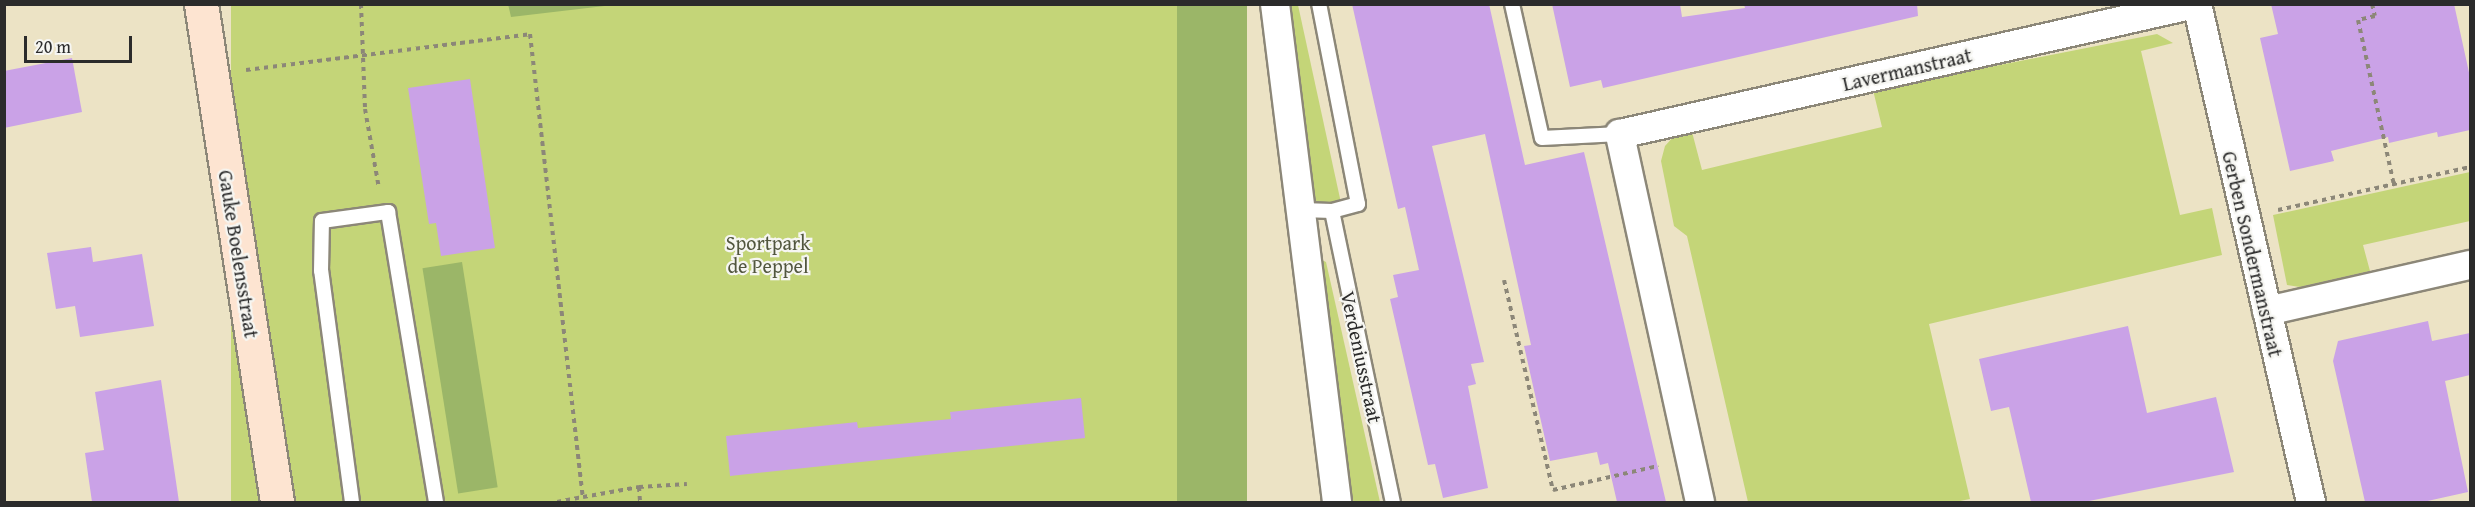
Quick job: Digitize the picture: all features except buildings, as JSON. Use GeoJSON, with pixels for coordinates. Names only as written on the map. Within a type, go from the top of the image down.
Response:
{"type":"FeatureCollection","features":[{"type":"Feature","properties":{"kind":"main road","name":"Gauke Boelensstraat"},"geometry":{"type":"LineString","coordinates":[[201,4],[278,502]]}},
{"type":"Feature","properties":{"kind":"street","name":"Verdeniusstraat"},"geometry":{"type":"LineString","coordinates":[[1275,4],[1337,502]]}},
{"type":"Feature","properties":{"kind":"street","name":"Lavermanstraat"},"geometry":{"type":"LineString","coordinates":[[1620,134],[2196,4]]}},
{"type":"Feature","properties":{"kind":"street","name":"Gerben Sondermanstraat"},"geometry":{"type":"LineString","coordinates":[[2196,4],[2311,502]]}},
{"type":"Feature","properties":{"kind":"street"},"geometry":{"type":"LineString","coordinates":[[1620,134],[1700,502]]}},
{"type":"Feature","properties":{"kind":"street"},"geometry":{"type":"LineString","coordinates":[[2267,311],[2470,266]]}},
{"type":"Feature","properties":{"kind":"lane"},"geometry":{"type":"LineString","coordinates":[[1302,210],[1332,211],[1358,204],[1319,4]]}},
{"type":"Feature","properties":{"kind":"lane","name":"Lavermanstraat"},"geometry":{"type":"LineString","coordinates":[[1512,4],[1542,138],[1620,134]]}},
{"type":"Feature","properties":{"kind":"lane","name":"Verdeniusstraat"},"geometry":{"type":"LineString","coordinates":[[1332,211],[1393,502]]}},
{"type":"Feature","properties":{"kind":"lane"},"geometry":{"type":"LineString","coordinates":[[352,502],[321,271],[322,221],[388,212],[436,502]]}},
{"type":"Feature","properties":{"kind":"path"},"geometry":{"type":"LineString","coordinates":[[361,4],[365,53],[365,109],[383,213]]}},
{"type":"Feature","properties":{"kind":"path"},"geometry":{"type":"LineString","coordinates":[[2372,4],[2375,16],[2358,20],[2394,185]]}},
{"type":"Feature","properties":{"kind":"path"},"geometry":{"type":"LineString","coordinates":[[211,75],[365,53],[530,34],[583,497]]}},
{"type":"Feature","properties":{"kind":"path"},"geometry":{"type":"LineString","coordinates":[[2244,218],[2470,167]]}},
{"type":"Feature","properties":{"kind":"path"},"geometry":{"type":"LineString","coordinates":[[1504,280],[1553,489],[1690,459]]}},
{"type":"Feature","properties":{"kind":"path"},"geometry":{"type":"LineString","coordinates":[[556,502],[639,487],[687,484]]}},
{"type":"Feature","properties":{"kind":"path"},"geometry":{"type":"LineString","coordinates":[[639,487],[640,502]]}},
{"type":"Feature","properties":{"kind":"green space"},"geometry":{"type":"Polygon","coordinates":[[[508,4],[613,4],[613,5],[511,17],[508,4]]]}},
{"type":"Feature","properties":{"kind":"green space","name":"Sportpark de Peppel"},"geometry":{"type":"Polygon","coordinates":[[[231,5],[1235,5],[1235,502],[231,502],[231,5]]]}},
{"type":"Feature","properties":{"kind":"green space"},"geometry":{"type":"Polygon","coordinates":[[[1177,5],[1247,5],[1247,502],[1177,502],[1177,5]]]}},
{"type":"Feature","properties":{"kind":"green space"},"geometry":{"type":"Polygon","coordinates":[[[1290,5],[1298,5],[1341,203],[1315,211],[1290,5]]]}},
{"type":"Feature","properties":{"kind":"green space"},"geometry":{"type":"Polygon","coordinates":[[[2157,34],[2173,43],[2141,51],[2180,215],[2212,208],[2222,255],[1929,324],[1970,499],[1955,502],[1748,502],[1687,236],[1674,226],[1661,161],[1665,146],[1674,136],[1692,132],[1702,170],[1882,127],[1873,90],[2157,34]]]}},
{"type":"Feature","properties":{"kind":"green space"},"geometry":{"type":"Polygon","coordinates":[[[2470,172],[2470,221],[2363,245],[2370,271],[2300,287],[2287,285],[2273,215],[2470,172]]]}},
{"type":"Feature","properties":{"kind":"green space"},"geometry":{"type":"Polygon","coordinates":[[[1320,259],[1326,262],[1380,502],[1350,502],[1320,259]]]}},
{"type":"Feature","properties":{"kind":"green space"},"geometry":{"type":"Polygon","coordinates":[[[462,262],[498,487],[458,493],[422,268],[462,262]]]}}]}
